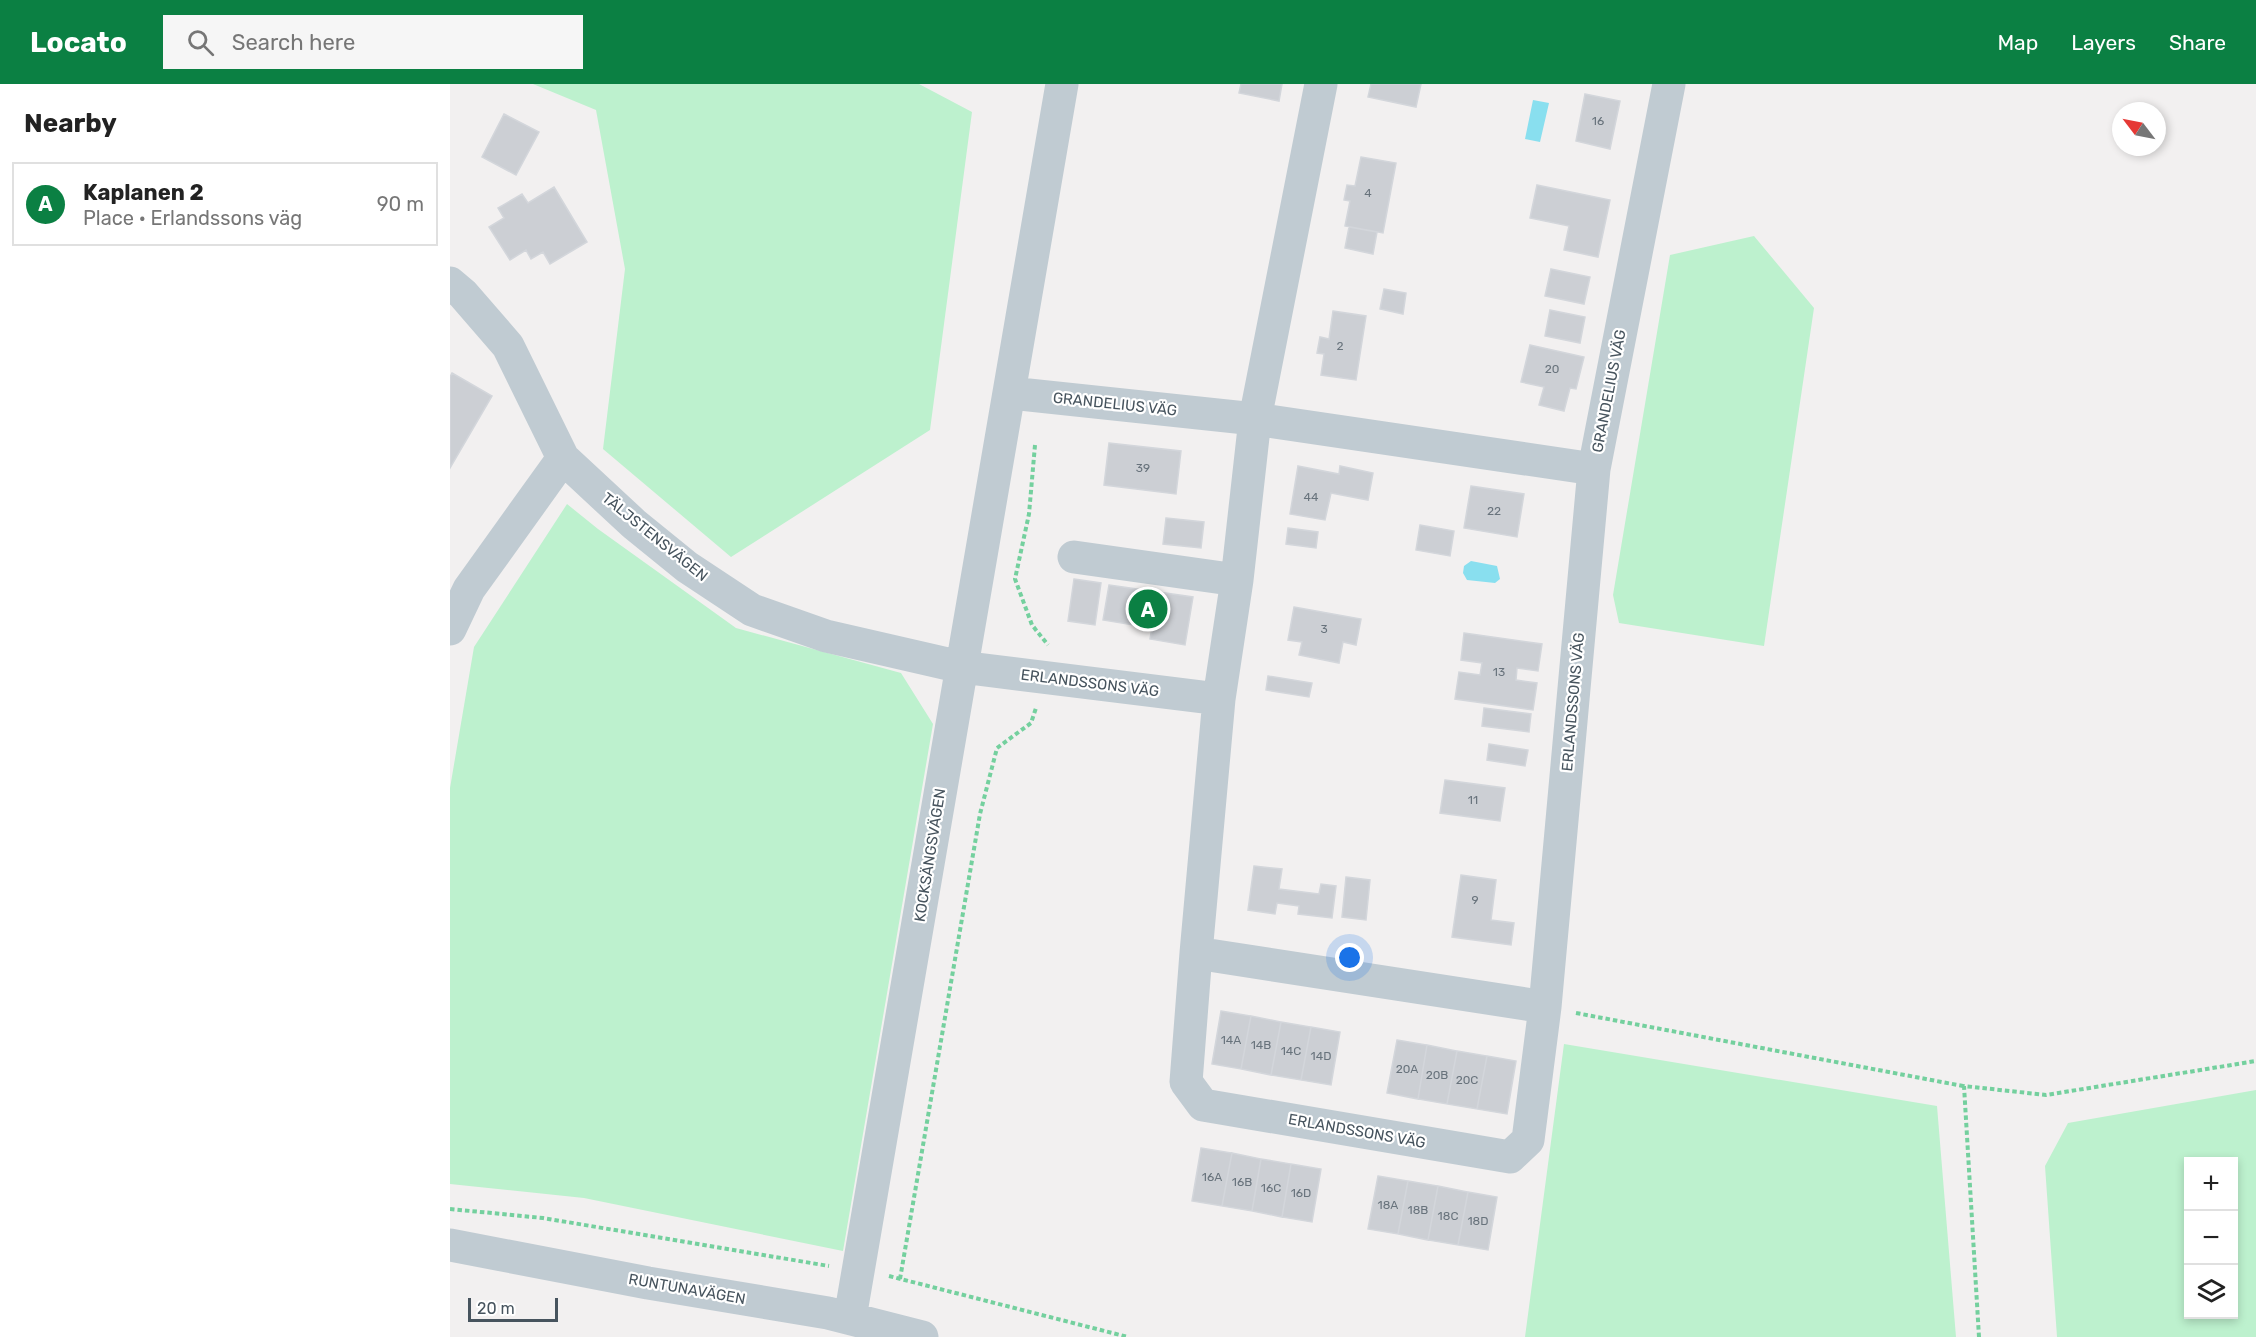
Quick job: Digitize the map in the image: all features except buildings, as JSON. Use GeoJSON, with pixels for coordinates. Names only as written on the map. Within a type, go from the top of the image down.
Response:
{"type":"FeatureCollection","features":[{"type":"Feature","properties":{"kind":"street","name":"KOCKSÄNGSVÄGEN"},"geometry":{"type":"LineString","coordinates":[[850,1318],[861,1271],[961,667],[1062,84]]}},
{"type":"Feature","properties":{"kind":"street"},"geometry":{"type":"LineString","coordinates":[[1255,419],[1321,84]]}},
{"type":"Feature","properties":{"kind":"street","name":"GRANDELIUS VÄG"},"geometry":{"type":"LineString","coordinates":[[1010,393],[1255,419],[1593,469],[1670,84]]}},
{"type":"Feature","properties":{"kind":"street","name":"TÄLJSTENSVÄGEN"},"geometry":{"type":"LineString","coordinates":[[450,283],[464,294],[508,346],[563,458],[634,524],[687,567],[752,610],[826,636],[961,667]]}},
{"type":"Feature","properties":{"kind":"street","name":"ERLANDSSONS VÄG"},"geometry":{"type":"LineString","coordinates":[[1255,419],[1237,580],[1219,699],[1186,1082],[1203,1105],[1510,1157],[1528,1140],[1545,1007],[1593,469]]}},
{"type":"Feature","properties":{"kind":"street"},"geometry":{"type":"LineString","coordinates":[[450,629],[469,589],[563,458]]}},
{"type":"Feature","properties":{"kind":"street"},"geometry":{"type":"LineString","coordinates":[[1074,557],[1237,580]]}},
{"type":"Feature","properties":{"kind":"street","name":"ERLANDSSONS VÄG"},"geometry":{"type":"LineString","coordinates":[[961,667],[1219,699]]}},
{"type":"Feature","properties":{"kind":"street"},"geometry":{"type":"LineString","coordinates":[[1196,953],[1545,1007]]}},
{"type":"Feature","properties":{"kind":"street","name":"RUNTUNAVÄGEN"},"geometry":{"type":"LineString","coordinates":[[450,1245],[850,1318],[922,1337]]}},
{"type":"Feature","properties":{"kind":"path"},"geometry":{"type":"LineString","coordinates":[[900,1279],[980,814],[997,748],[1031,723],[1047,677],[1048,645],[1032,625],[1015,579],[1029,514],[1035,443]]}},
{"type":"Feature","properties":{"kind":"path"},"geometry":{"type":"LineString","coordinates":[[1545,1007],[1964,1086],[2046,1095],[2256,1061]]}},
{"type":"Feature","properties":{"kind":"path"},"geometry":{"type":"LineString","coordinates":[[1964,1086],[1979,1337]]}},
{"type":"Feature","properties":{"kind":"path"},"geometry":{"type":"LineString","coordinates":[[450,1209],[543,1218],[861,1271],[1128,1337]]}},
{"type":"Feature","properties":{"kind":"path"},"geometry":{"type":"LineString","coordinates":[[1106,1337],[1107,1331]]}},
{"type":"Feature","properties":{"kind":"green space"},"geometry":{"type":"Polygon","coordinates":[[[533,84],[919,84],[972,112],[930,430],[731,557],[603,449],[625,269],[596,110],[533,84]]]}},
{"type":"Feature","properties":{"kind":"green space"},"geometry":{"type":"Polygon","coordinates":[[[1754,236],[1814,308],[1764,646],[1619,623],[1613,595],[1670,255],[1754,236]]]}},
{"type":"Feature","properties":{"kind":"green space"},"geometry":{"type":"Polygon","coordinates":[[[567,504],[598,529],[736,628],[901,673],[933,724],[843,1251],[584,1198],[450,1184],[450,788],[474,647],[567,504]]]}},
{"type":"Feature","properties":{"kind":"green space"},"geometry":{"type":"Polygon","coordinates":[[[1564,1044],[1937,1106],[1956,1337],[1525,1337],[1564,1044]]]}},
{"type":"Feature","properties":{"kind":"green space"},"geometry":{"type":"Polygon","coordinates":[[[2256,1090],[2256,1337],[2057,1337],[2045,1166],[2068,1123],[2256,1090]]]}},
{"type":"Feature","properties":{"kind":"water"},"geometry":{"type":"Polygon","coordinates":[[[1533,100],[1549,103],[1540,142],[1525,139],[1533,100]]]}},
{"type":"Feature","properties":{"kind":"water"},"geometry":{"type":"Polygon","coordinates":[[[1471,561],[1497,566],[1500,579],[1495,583],[1467,580],[1463,573],[1464,566],[1471,561]]]}},
{"type":"Feature","properties":{"kind":"place","name":"Kaplanen 2"},"geometry":{"type":"Point","coordinates":[1148,609]}}]}
